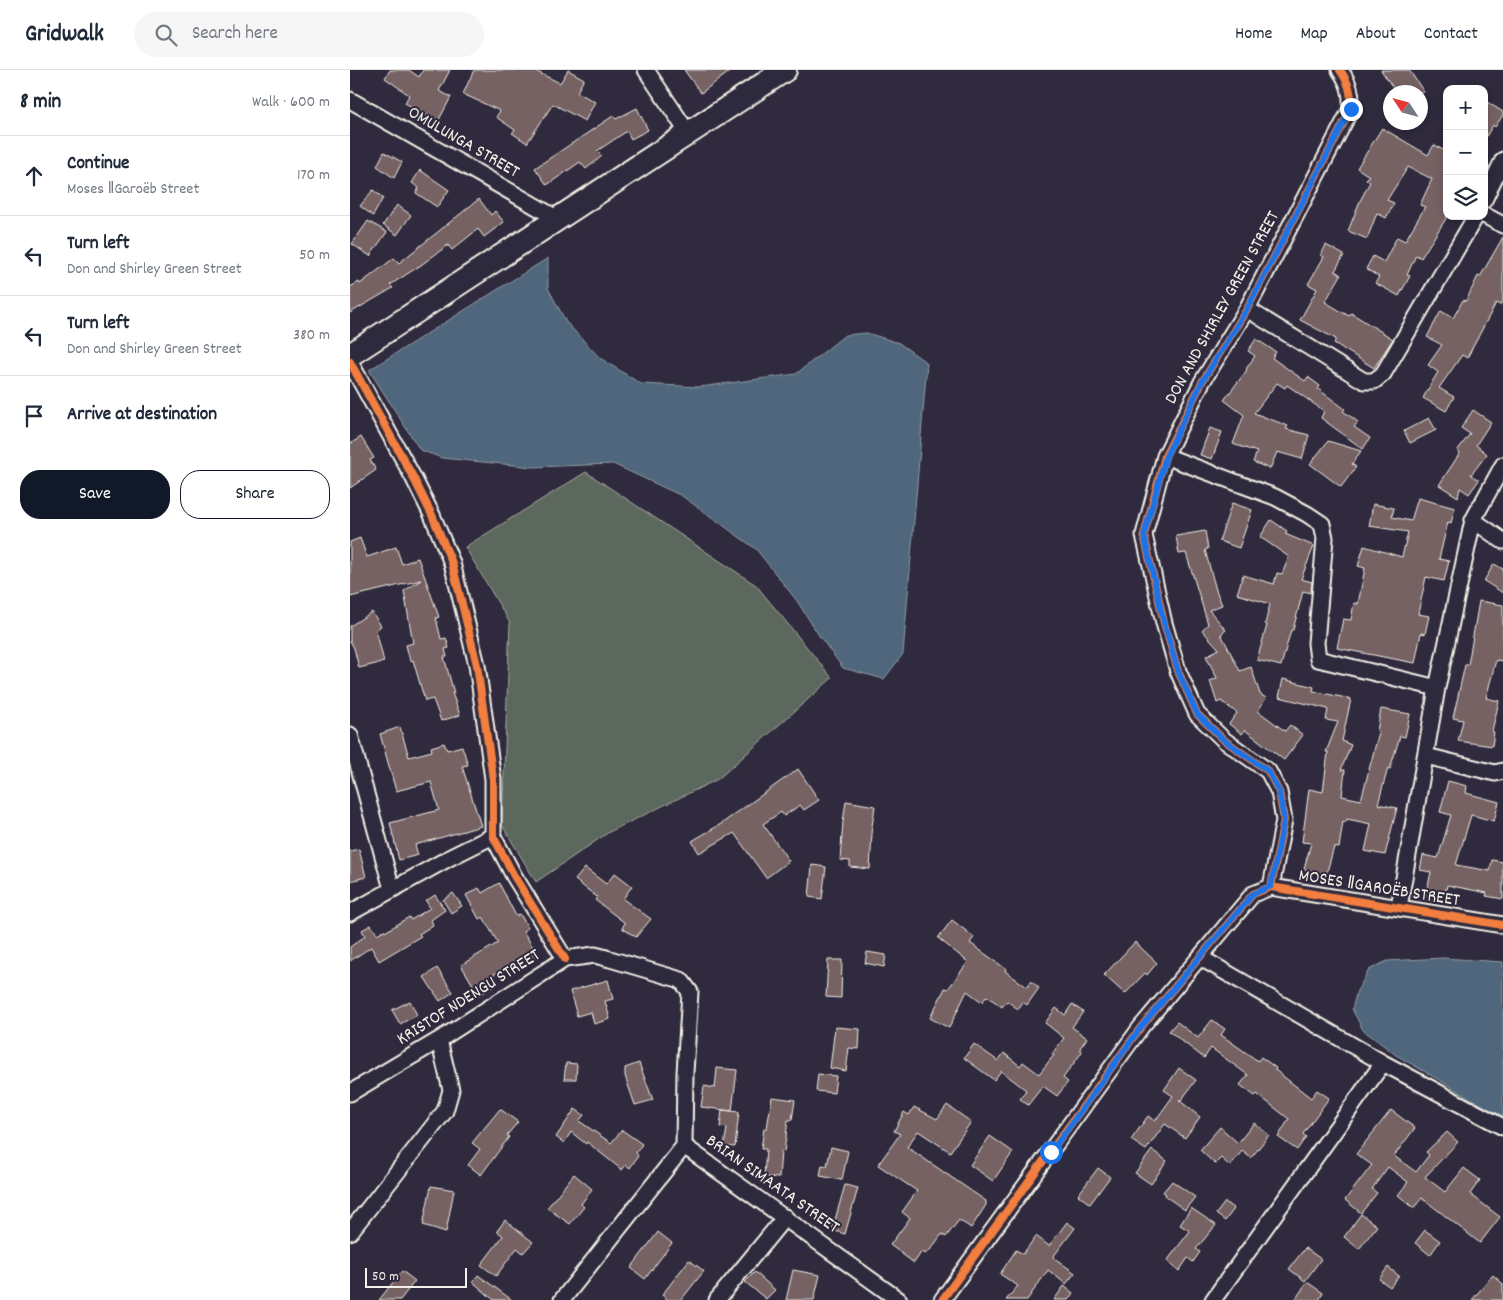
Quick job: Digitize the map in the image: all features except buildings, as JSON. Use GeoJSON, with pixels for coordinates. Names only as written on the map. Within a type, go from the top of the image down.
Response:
{"type":"FeatureCollection","features":[{"type":"Feature","properties":{"kind":"street"},"geometry":{"type":"LineString","coordinates":[[646,70],[688,133]]}},
{"type":"Feature","properties":{"kind":"street"},"geometry":{"type":"LineString","coordinates":[[350,355],[785,70]]}},
{"type":"Feature","properties":{"kind":"street","name":"DON AND SHIRLEY GREEN STREET"},"geometry":{"type":"LineString","coordinates":[[1271,886],[1284,820],[1279,792],[1268,771],[1224,740],[1197,714],[1178,671],[1151,572],[1144,535],[1166,456],[1202,382],[1247,309],[1351,109],[1352,95],[1349,82],[1340,70]]}},
{"type":"Feature","properties":{"kind":"street","name":"OMULUNGA STREET"},"geometry":{"type":"LineString","coordinates":[[350,100],[558,219]]}},
{"type":"Feature","properties":{"kind":"street"},"geometry":{"type":"LineString","coordinates":[[1488,192],[1503,160]]}},
{"type":"Feature","properties":{"kind":"street"},"geometry":{"type":"LineString","coordinates":[[1488,217],[1503,225]]}},
{"type":"Feature","properties":{"kind":"street"},"geometry":{"type":"LineString","coordinates":[[1247,309],[1364,381],[1374,381],[1383,374],[1474,220]]}},
{"type":"Feature","properties":{"kind":"street"},"geometry":{"type":"LineString","coordinates":[[350,362],[413,477],[432,515],[452,563],[477,665],[493,779],[492,836],[565,959]]}},
{"type":"Feature","properties":{"kind":"street"},"geometry":{"type":"LineString","coordinates":[[1166,456],[1275,498],[1322,524],[1325,538],[1316,643],[1318,659],[1437,688]]}},
{"type":"Feature","properties":{"kind":"street"},"geometry":{"type":"LineString","coordinates":[[1399,907],[1437,688],[1473,520],[1503,465]]}},
{"type":"Feature","properties":{"kind":"street"},"geometry":{"type":"LineString","coordinates":[[1473,520],[1503,541]]}},
{"type":"Feature","properties":{"kind":"street"},"geometry":{"type":"LineString","coordinates":[[350,735],[353,756],[392,889]]}},
{"type":"Feature","properties":{"kind":"street"},"geometry":{"type":"LineString","coordinates":[[1426,756],[1495,773],[1503,771]]}},
{"type":"Feature","properties":{"kind":"street"},"geometry":{"type":"LineString","coordinates":[[350,913],[492,836]]}},
{"type":"Feature","properties":{"kind":"street","name":"MOSES ǁGAROËB STREET"},"geometry":{"type":"LineString","coordinates":[[942,1300],[1141,1027],[1253,894],[1271,886],[1503,925]]}},
{"type":"Feature","properties":{"kind":"street","name":"KRISTOF NDENGU STREET"},"geometry":{"type":"LineString","coordinates":[[350,1094],[439,1040],[565,959],[595,955],[681,980],[690,992],[684,1146]]}},
{"type":"Feature","properties":{"kind":"street"},"geometry":{"type":"LineString","coordinates":[[1201,958],[1384,1063],[1503,1127]]}},
{"type":"Feature","properties":{"kind":"street"},"geometry":{"type":"LineString","coordinates":[[350,1232],[445,1111],[451,1090],[439,1040]]}},
{"type":"Feature","properties":{"kind":"street"},"geometry":{"type":"LineString","coordinates":[[1213,1300],[1384,1063]]}},
{"type":"Feature","properties":{"kind":"street","name":"BRIAN SIMAATA STREET"},"geometry":{"type":"LineString","coordinates":[[562,1300],[684,1146],[899,1300]]}},
{"type":"Feature","properties":{"kind":"street"},"geometry":{"type":"LineString","coordinates":[[717,1300],[785,1217]]}},
{"type":"Feature","properties":{"kind":"green space"},"geometry":{"type":"Polygon","coordinates":[[[586,472],[756,585],[832,678],[718,779],[609,832],[536,882],[502,825],[510,623],[465,547],[586,472]]]}},
{"type":"Feature","properties":{"kind":"water"},"geometry":{"type":"Polygon","coordinates":[[[548,258],[548,288],[566,322],[600,358],[641,384],[700,387],[796,374],[845,335],[867,333],[899,343],[927,363],[903,654],[884,679],[843,668],[797,601],[756,549],[682,496],[613,464],[533,467],[442,458],[420,450],[369,370],[548,258]]]}},
{"type":"Feature","properties":{"kind":"water"},"geometry":{"type":"Polygon","coordinates":[[[1443,958],[1503,962],[1503,1117],[1396,1055],[1363,1030],[1352,1009],[1357,991],[1369,970],[1387,961],[1443,958]]]}},
{"type":"Feature","properties":{"kind":"cycle path"},"geometry":{"type":"LineString","coordinates":[[1271,887],[1284,820],[1279,792],[1268,771],[1224,740],[1197,714],[1178,671],[1164,623],[1144,535],[1165,456],[1202,382],[1247,309],[1351,109],[1349,88],[1340,70]]}},
{"type":"Feature","properties":{"kind":"cycle path"},"geometry":{"type":"LineString","coordinates":[[350,362],[413,477],[432,515],[452,563],[477,665],[493,779],[493,836],[514,876],[565,959]]}},
{"type":"Feature","properties":{"kind":"cycle path"},"geometry":{"type":"LineString","coordinates":[[942,1300],[1141,1027],[1253,894],[1271,887],[1503,925]]}},
{"type":"Feature","properties":{"kind":"route"},"geometry":{"type":"LineString","coordinates":[[1051,1152],[1141,1027],[1253,894],[1271,886],[1284,820],[1279,792],[1268,771],[1224,740],[1197,714],[1178,671],[1151,572],[1144,535],[1166,456],[1202,382],[1247,309],[1351,109]]}}]}
